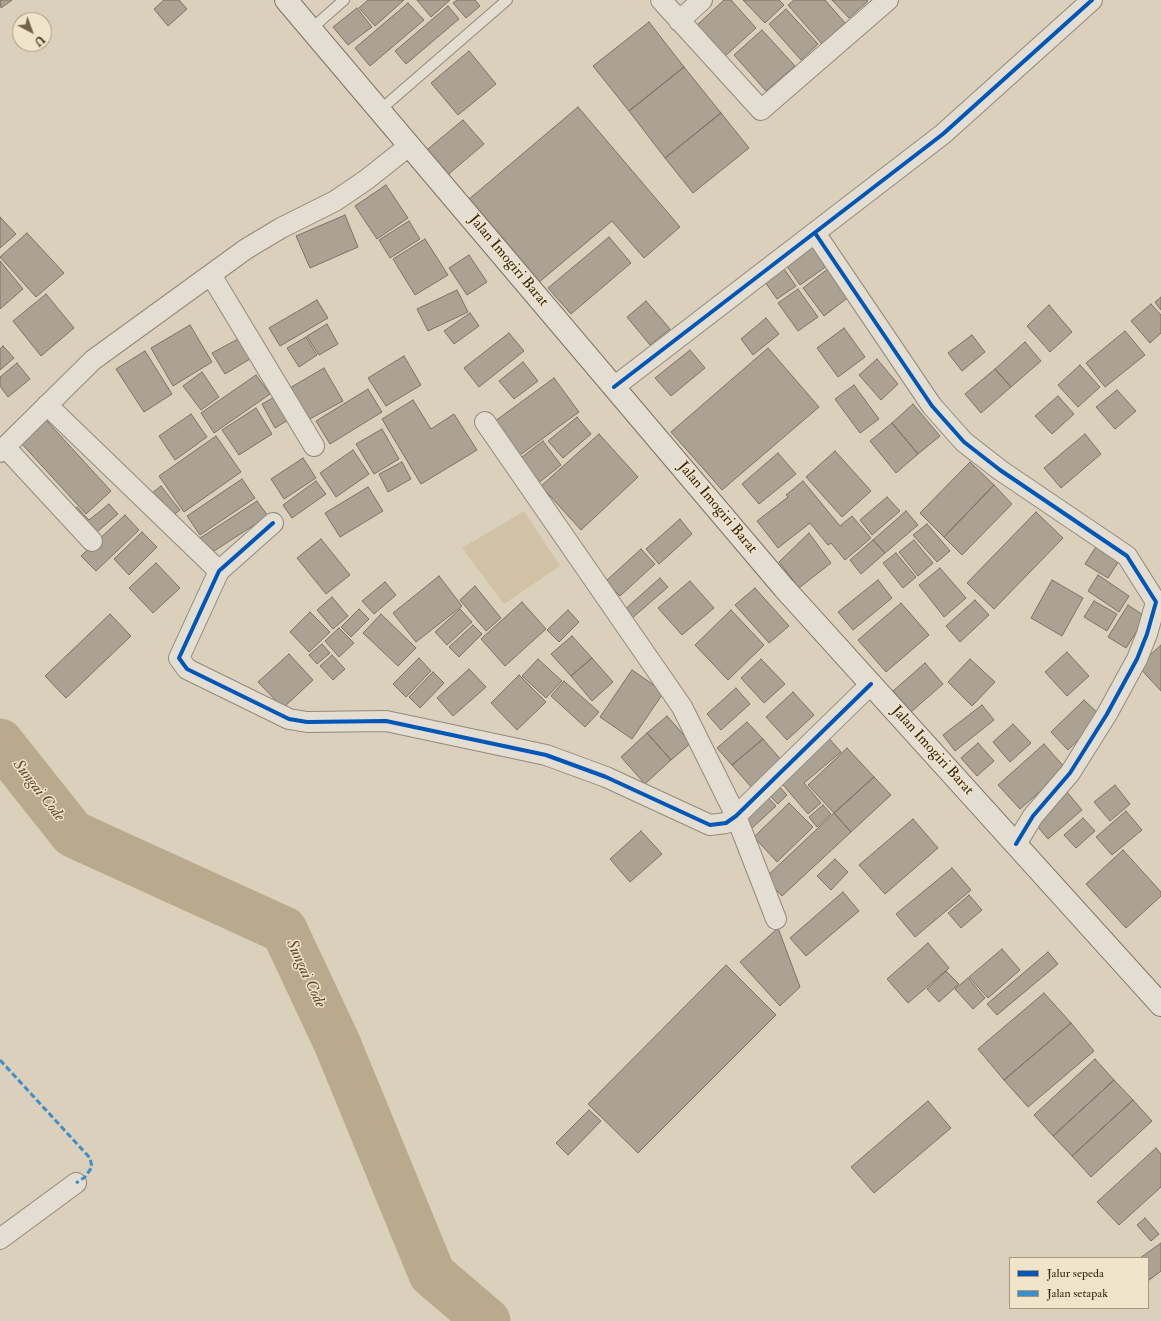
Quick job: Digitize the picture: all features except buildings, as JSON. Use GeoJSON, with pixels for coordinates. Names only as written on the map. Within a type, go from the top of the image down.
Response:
{"type":"FeatureCollection","features":[{"type":"Feature","properties":{"kind":"main road","name":"Jalan Imogiri Barat"},"geometry":{"type":"LineString","coordinates":[[286,0],[784,588],[1161,1005]]}},
{"type":"Feature","properties":{"kind":"street"},"geometry":{"type":"LineString","coordinates":[[661,0],[761,110],[888,0]]}},
{"type":"Feature","properties":{"kind":"street"},"geometry":{"type":"LineString","coordinates":[[679,21],[702,0]]}},
{"type":"Feature","properties":{"kind":"street"},"geometry":{"type":"LineString","coordinates":[[614,387],[943,134],[1092,0]]}},
{"type":"Feature","properties":{"kind":"street"},"geometry":{"type":"LineString","coordinates":[[92,541],[3,449],[93,360],[211,275],[281,228],[335,201],[366,180],[410,146]]}},
{"type":"Feature","properties":{"kind":"street"},"geometry":{"type":"LineString","coordinates":[[816,233],[932,406],[964,442],[1000,470],[1127,556],[1156,602],[1147,634],[1137,659],[1111,707],[1070,773],[1033,816],[1016,844]]}},
{"type":"Feature","properties":{"kind":"street"},"geometry":{"type":"LineString","coordinates":[[211,275],[314,446]]}},
{"type":"Feature","properties":{"kind":"street"},"geometry":{"type":"LineString","coordinates":[[47,404],[219,571]]}},
{"type":"Feature","properties":{"kind":"street"},"geometry":{"type":"LineString","coordinates":[[485,422],[682,707],[736,816],[776,919]]}},
{"type":"Feature","properties":{"kind":"street"},"geometry":{"type":"LineString","coordinates":[[273,523],[219,571],[179,658],[181,664],[186,669],[290,719],[307,722],[386,721],[546,755],[606,777],[710,825],[726,823],[736,816],[871,684]]}},
{"type":"Feature","properties":{"kind":"street"},"geometry":{"type":"LineString","coordinates":[[0,1239],[76,1183]]}},
{"type":"Feature","properties":{"kind":"lane"},"geometry":{"type":"LineString","coordinates":[[311,29],[344,0]]}},
{"type":"Feature","properties":{"kind":"lane"},"geometry":{"type":"LineString","coordinates":[[380,110],[507,0]]}},
{"type":"Feature","properties":{"kind":"shaded area"},"geometry":{"type":"Polygon","coordinates":[[[524,511],[560,566],[504,604],[462,548],[524,511]]]}},
{"type":"Feature","properties":{"kind":"waterway","name":"Sungai Code"},"geometry":{"type":"LineString","coordinates":[[0,742],[73,834],[284,930],[337,1043],[432,1274],[487,1321]]}},
{"type":"Feature","properties":{"kind":"marked path"},"geometry":{"type":"LineString","coordinates":[[0,1060],[90,1158],[92,1167],[85,1177],[76,1183]]}},
{"type":"Feature","properties":{"kind":"cycle path"},"geometry":{"type":"LineString","coordinates":[[614,387],[943,134],[1092,0]]}},
{"type":"Feature","properties":{"kind":"cycle path"},"geometry":{"type":"LineString","coordinates":[[815,233],[932,406],[964,442],[1000,470],[1127,556],[1156,602],[1147,634],[1137,659],[1107,714],[1070,773],[1033,816],[1016,844]]}},
{"type":"Feature","properties":{"kind":"cycle path"},"geometry":{"type":"LineString","coordinates":[[273,523],[219,571],[179,658],[187,669],[289,719],[307,722],[386,721],[546,755],[606,777],[710,825],[726,823],[736,816],[871,684]]}}]}
